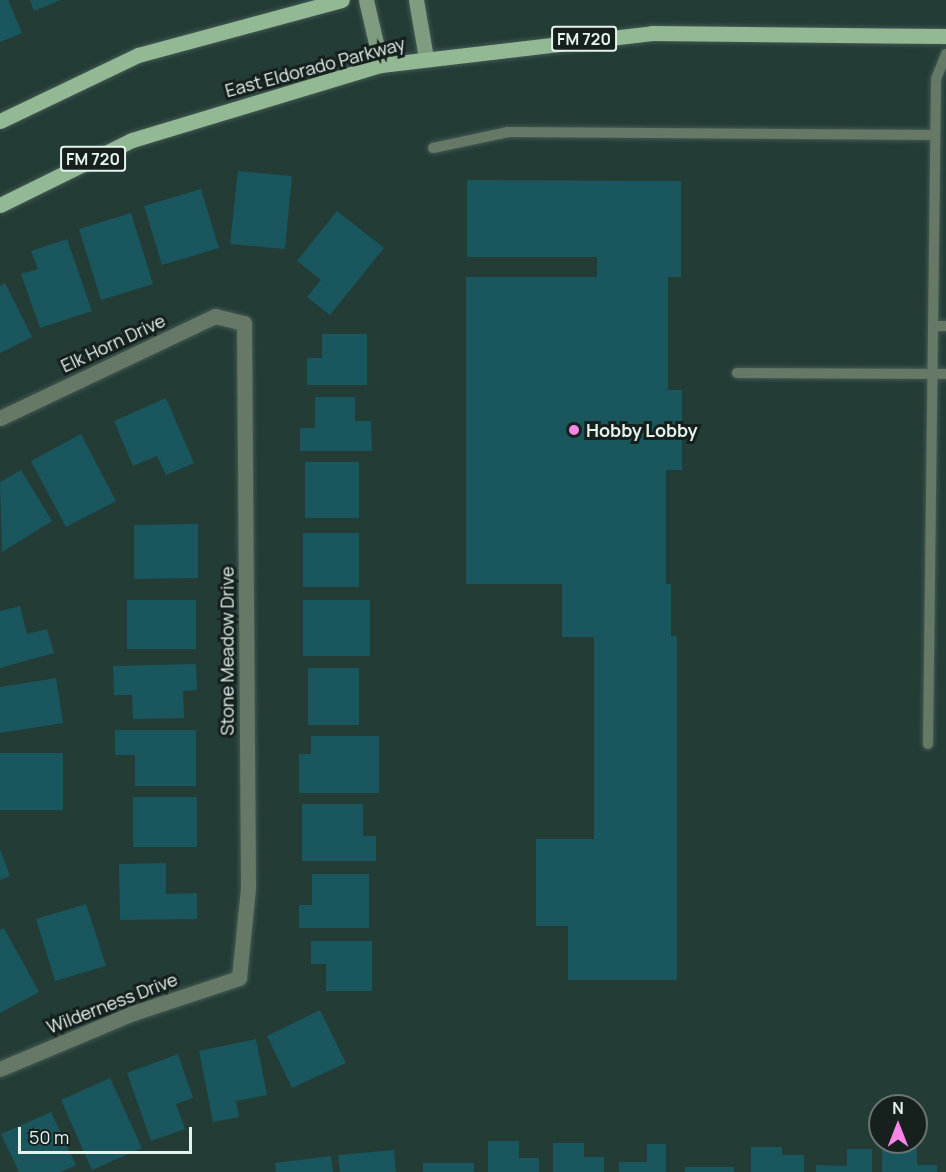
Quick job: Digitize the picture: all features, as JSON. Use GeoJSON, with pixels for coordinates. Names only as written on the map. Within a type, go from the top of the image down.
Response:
{"type":"FeatureCollection","features":[{"type":"Feature","properties":{"kind":"main road"},"geometry":{"type":"LineString","coordinates":[[0,121],[138,55],[342,0]]}},
{"type":"Feature","properties":{"kind":"main road","name":"East Eldorado Parkway"},"geometry":{"type":"LineString","coordinates":[[0,205],[132,140],[381,66],[426,58],[652,33],[946,36]]}},
{"type":"Feature","properties":{"kind":"street"},"geometry":{"type":"LineString","coordinates":[[366,0],[381,66]]}},
{"type":"Feature","properties":{"kind":"street"},"geometry":{"type":"LineString","coordinates":[[416,0],[426,58]]}},
{"type":"Feature","properties":{"kind":"street","name":"Elk Horn Drive"},"geometry":{"type":"LineString","coordinates":[[0,418],[215,316],[244,323]]}},
{"type":"Feature","properties":{"kind":"street","name":"Stone Meadow Drive"},"geometry":{"type":"LineString","coordinates":[[239,978],[248,888],[244,323]]}},
{"type":"Feature","properties":{"kind":"street","name":"Wilderness Drive"},"geometry":{"type":"LineString","coordinates":[[0,1069],[134,1013],[239,978]]}},
{"type":"Feature","properties":{"kind":"lane"},"geometry":{"type":"LineString","coordinates":[[928,744],[930,374],[939,128],[936,79],[946,54]]}},
{"type":"Feature","properties":{"kind":"lane"},"geometry":{"type":"LineString","coordinates":[[433,148],[508,132],[939,128]]}},
{"type":"Feature","properties":{"kind":"lane"},"geometry":{"type":"LineString","coordinates":[[933,326],[946,326]]}},
{"type":"Feature","properties":{"kind":"lane"},"geometry":{"type":"LineString","coordinates":[[737,373],[946,374]]}},
{"type":"Feature","properties":{"kind":"building"},"geometry":{"type":"Polygon","coordinates":[[[0,0],[8,0],[22,33],[0,42],[0,0]]]}},
{"type":"Feature","properties":{"kind":"building"},"geometry":{"type":"Polygon","coordinates":[[[30,0],[61,0],[34,11],[30,0]]]}},
{"type":"Feature","properties":{"kind":"building"},"geometry":{"type":"Polygon","coordinates":[[[238,171],[292,176],[285,249],[230,244],[238,171]]]}},
{"type":"Feature","properties":{"kind":"building"},"geometry":{"type":"Polygon","coordinates":[[[467,180],[681,181],[681,277],[668,277],[668,390],[682,390],[682,470],[666,470],[666,584],[671,584],[671,636],[677,636],[677,980],[568,980],[568,926],[536,926],[536,839],[594,839],[594,637],[562,637],[562,584],[466,584],[466,277],[597,277],[597,257],[467,257],[467,180]]]}},
{"type":"Feature","properties":{"kind":"building"},"geometry":{"type":"Polygon","coordinates":[[[201,189],[219,248],[162,265],[144,206],[201,189]]]}},
{"type":"Feature","properties":{"kind":"building"},"geometry":{"type":"Polygon","coordinates":[[[337,211],[384,248],[330,315],[307,297],[321,280],[297,261],[337,211]]]}},
{"type":"Feature","properties":{"kind":"building"},"geometry":{"type":"Polygon","coordinates":[[[131,213],[153,284],[101,300],[79,229],[131,213]]]}},
{"type":"Feature","properties":{"kind":"building"},"geometry":{"type":"Polygon","coordinates":[[[67,239],[92,311],[40,328],[21,274],[38,269],[31,251],[67,239]]]}},
{"type":"Feature","properties":{"kind":"building"},"geometry":{"type":"Polygon","coordinates":[[[5,283],[32,337],[0,353],[0,286],[5,283]]]}},
{"type":"Feature","properties":{"kind":"building"},"geometry":{"type":"Polygon","coordinates":[[[322,334],[367,334],[367,385],[307,385],[307,358],[322,358],[322,334]]]}},
{"type":"Feature","properties":{"kind":"building"},"geometry":{"type":"Polygon","coordinates":[[[315,397],[355,397],[355,421],[371,421],[372,451],[300,451],[300,428],[315,428],[315,397]]]}},
{"type":"Feature","properties":{"kind":"building"},"geometry":{"type":"Polygon","coordinates":[[[166,398],[194,463],[166,475],[157,456],[133,466],[114,421],[166,398]]]}},
{"type":"Feature","properties":{"kind":"building"},"geometry":{"type":"Polygon","coordinates":[[[81,434],[116,501],[66,527],[31,461],[81,434]]]}},
{"type":"Feature","properties":{"kind":"building"},"geometry":{"type":"Polygon","coordinates":[[[305,462],[359,462],[359,518],[305,518],[305,462]]]}},
{"type":"Feature","properties":{"kind":"building"},"geometry":{"type":"Polygon","coordinates":[[[21,470],[52,521],[2,552],[0,482],[21,470]]]}},
{"type":"Feature","properties":{"kind":"building"},"geometry":{"type":"Polygon","coordinates":[[[198,524],[198,578],[134,579],[134,525],[198,524]]]}},
{"type":"Feature","properties":{"kind":"building"},"geometry":{"type":"Polygon","coordinates":[[[303,533],[359,533],[359,587],[303,587],[303,533]]]}},
{"type":"Feature","properties":{"kind":"building"},"geometry":{"type":"Polygon","coordinates":[[[127,600],[196,600],[196,649],[127,649],[127,600]]]}},
{"type":"Feature","properties":{"kind":"building"},"geometry":{"type":"Polygon","coordinates":[[[303,600],[370,600],[370,656],[303,656],[303,600]]]}},
{"type":"Feature","properties":{"kind":"building"},"geometry":{"type":"Polygon","coordinates":[[[20,606],[27,634],[47,629],[54,653],[0,668],[0,611],[20,606]]]}},
{"type":"Feature","properties":{"kind":"building"},"geometry":{"type":"Polygon","coordinates":[[[196,664],[197,690],[183,691],[184,718],[133,719],[132,695],[114,695],[113,666],[196,664]]]}},
{"type":"Feature","properties":{"kind":"building"},"geometry":{"type":"Polygon","coordinates":[[[308,668],[359,668],[359,725],[308,725],[308,668]]]}},
{"type":"Feature","properties":{"kind":"building"},"geometry":{"type":"Polygon","coordinates":[[[56,678],[63,723],[0,733],[0,687],[56,678]]]}},
{"type":"Feature","properties":{"kind":"building"},"geometry":{"type":"Polygon","coordinates":[[[115,730],[196,730],[196,786],[135,786],[135,755],[115,755],[115,730]]]}},
{"type":"Feature","properties":{"kind":"building"},"geometry":{"type":"Polygon","coordinates":[[[311,736],[379,736],[379,793],[299,793],[299,754],[311,754],[311,736]]]}},
{"type":"Feature","properties":{"kind":"building"},"geometry":{"type":"Polygon","coordinates":[[[0,753],[63,753],[63,810],[0,810],[0,753]]]}},
{"type":"Feature","properties":{"kind":"building"},"geometry":{"type":"Polygon","coordinates":[[[133,797],[197,797],[197,847],[133,847],[133,797]]]}},
{"type":"Feature","properties":{"kind":"building"},"geometry":{"type":"Polygon","coordinates":[[[302,804],[363,804],[363,836],[376,836],[376,861],[302,861],[302,804]]]}},
{"type":"Feature","properties":{"kind":"building"},"geometry":{"type":"Polygon","coordinates":[[[0,849],[10,876],[0,880],[0,849]]]}},
{"type":"Feature","properties":{"kind":"building"},"geometry":{"type":"Polygon","coordinates":[[[166,863],[166,894],[197,893],[197,919],[120,920],[119,864],[166,863]]]}},
{"type":"Feature","properties":{"kind":"building"},"geometry":{"type":"Polygon","coordinates":[[[312,874],[369,874],[369,928],[299,928],[299,905],[312,905],[312,874]]]}},
{"type":"Feature","properties":{"kind":"building"},"geometry":{"type":"Polygon","coordinates":[[[86,904],[106,966],[55,981],[36,919],[86,904]]]}},
{"type":"Feature","properties":{"kind":"building"},"geometry":{"type":"Polygon","coordinates":[[[4,928],[39,992],[0,1013],[0,930],[4,928]]]}},
{"type":"Feature","properties":{"kind":"building"},"geometry":{"type":"Polygon","coordinates":[[[311,941],[372,941],[372,991],[326,991],[326,964],[311,964],[311,941]]]}},
{"type":"Feature","properties":{"kind":"building"},"geometry":{"type":"Polygon","coordinates":[[[320,1010],[346,1063],[292,1088],[267,1036],[320,1010]]]}},
{"type":"Feature","properties":{"kind":"building"},"geometry":{"type":"Polygon","coordinates":[[[256,1039],[267,1095],[236,1101],[239,1117],[213,1122],[199,1051],[256,1039]]]}},
{"type":"Feature","properties":{"kind":"building"},"geometry":{"type":"Polygon","coordinates":[[[178,1054],[193,1098],[176,1104],[185,1129],[151,1141],[127,1073],[178,1054]]]}},
{"type":"Feature","properties":{"kind":"building"},"geometry":{"type":"Polygon","coordinates":[[[110,1078],[142,1148],[92,1170],[61,1100],[110,1078]]]}},
{"type":"Feature","properties":{"kind":"building"},"geometry":{"type":"Polygon","coordinates":[[[51,1112],[76,1165],[61,1172],[19,1172],[1,1134],[51,1112]]]}},
{"type":"Feature","properties":{"kind":"building"},"geometry":{"type":"Polygon","coordinates":[[[488,1141],[519,1141],[519,1158],[539,1158],[539,1172],[488,1172],[488,1141]]]}},
{"type":"Feature","properties":{"kind":"building"},"geometry":{"type":"Polygon","coordinates":[[[553,1143],[584,1143],[584,1157],[604,1157],[604,1172],[553,1172],[553,1143]]]}},
{"type":"Feature","properties":{"kind":"building"},"geometry":{"type":"Polygon","coordinates":[[[647,1144],[666,1144],[666,1172],[619,1172],[619,1162],[647,1162],[647,1144]]]}},
{"type":"Feature","properties":{"kind":"building"},"geometry":{"type":"Polygon","coordinates":[[[751,1147],[782,1147],[782,1155],[804,1155],[804,1172],[751,1172],[751,1147]]]}},
{"type":"Feature","properties":{"kind":"building"},"geometry":{"type":"Polygon","coordinates":[[[847,1149],[868,1149],[868,1154],[872,1154],[872,1172],[816,1172],[816,1165],[847,1166],[847,1149]]]}},
{"type":"Feature","properties":{"kind":"building"},"geometry":{"type":"Polygon","coordinates":[[[394,1150],[396,1172],[340,1172],[338,1155],[394,1150]]]}},
{"type":"Feature","properties":{"kind":"building"},"geometry":{"type":"Polygon","coordinates":[[[882,1154],[917,1154],[917,1165],[937,1165],[937,1172],[882,1172],[882,1154]]]}},
{"type":"Feature","properties":{"kind":"building"},"geometry":{"type":"Polygon","coordinates":[[[331,1156],[333,1172],[276,1172],[275,1163],[331,1156]]]}},
{"type":"Feature","properties":{"kind":"building"},"geometry":{"type":"Polygon","coordinates":[[[423,1163],[474,1163],[474,1172],[423,1172],[423,1163]]]}},
{"type":"Feature","properties":{"kind":"building"},"geometry":{"type":"Polygon","coordinates":[[[685,1167],[734,1167],[734,1172],[685,1172],[685,1167]]]}},
{"type":"Feature","properties":{"kind":"place","name":"Hobby Lobby"},"geometry":{"type":"Point","coordinates":[574,430]}}]}
